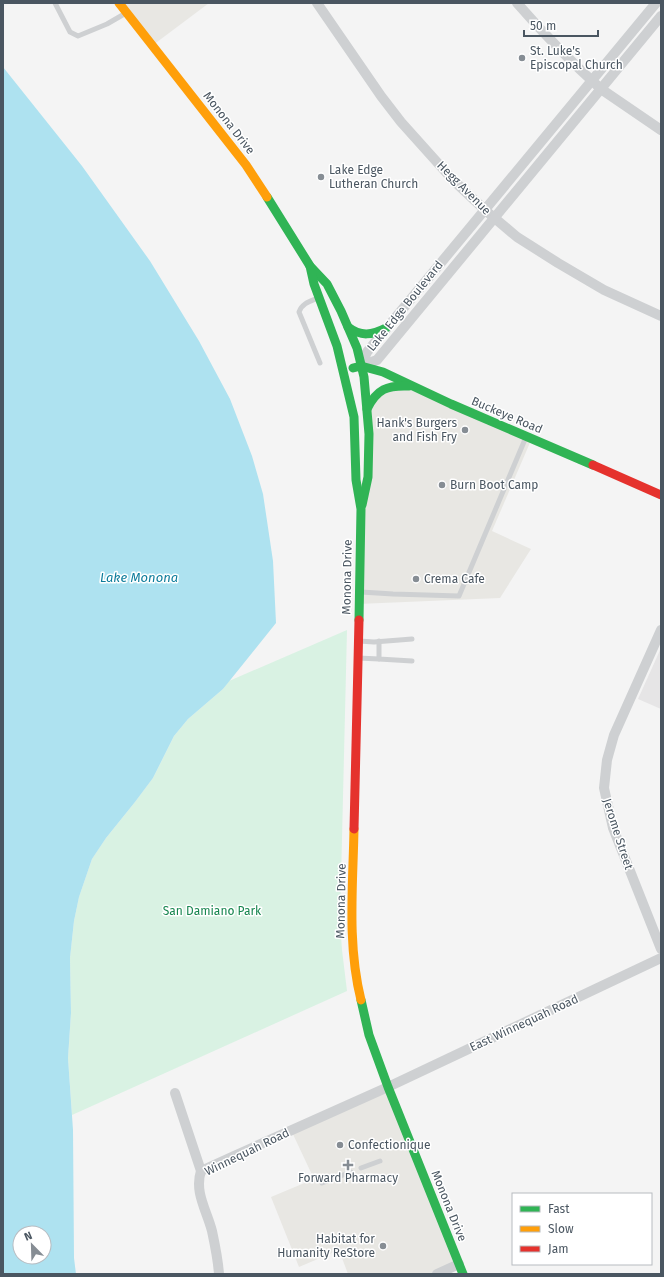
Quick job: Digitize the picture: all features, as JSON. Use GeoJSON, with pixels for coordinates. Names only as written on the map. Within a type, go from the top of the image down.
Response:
{"type":"FeatureCollection","features":[{"type":"Feature","properties":{"kind":"street","name":"Monona Drive"},"geometry":{"type":"LineString","coordinates":[[119,3],[246,165],[310,266],[327,284],[348,327],[357,348],[361,366],[369,434],[368,484],[361,509]]}},
{"type":"Feature","properties":{"kind":"street","name":"Hegg Avenue"},"geometry":{"type":"LineString","coordinates":[[317,3],[381,96],[401,122],[454,180],[484,210],[517,237],[558,264],[604,290],[661,316]]}},
{"type":"Feature","properties":{"kind":"street"},"geometry":{"type":"LineString","coordinates":[[517,3],[549,38],[601,89],[661,130]]}},
{"type":"Feature","properties":{"kind":"street","name":"Lake Edge Boulevard"},"geometry":{"type":"LineString","coordinates":[[361,366],[367,352],[386,328],[656,3]]}},
{"type":"Feature","properties":{"kind":"street","name":"Lake Edge Boulevard"},"geometry":{"type":"LineString","coordinates":[[361,366],[377,360],[495,219],[661,16]]}},
{"type":"Feature","properties":{"kind":"street","name":"Monona Drive"},"geometry":{"type":"LineString","coordinates":[[310,266],[319,297],[335,339],[354,417],[356,480],[361,509],[358,592],[352,931],[358,989],[365,1021],[388,1087],[461,1269]]}},
{"type":"Feature","properties":{"kind":"street"},"geometry":{"type":"LineString","coordinates":[[348,327],[354,332],[365,334],[379,332],[386,328]]}},
{"type":"Feature","properties":{"kind":"street","name":"Buckeye Road"},"geometry":{"type":"LineString","coordinates":[[343,370],[361,366],[377,369],[418,387],[451,404],[661,495]]}},
{"type":"Feature","properties":{"kind":"street"},"geometry":{"type":"LineString","coordinates":[[367,409],[372,399],[390,386],[418,387]]}},
{"type":"Feature","properties":{"kind":"street","name":"Jerome Street"},"geometry":{"type":"LineString","coordinates":[[661,630],[614,735],[607,760],[604,788],[613,828],[661,949]]}},
{"type":"Feature","properties":{"kind":"street","name":"East Winnequah Road"},"geometry":{"type":"LineString","coordinates":[[388,1087],[661,958]]}},
{"type":"Feature","properties":{"kind":"street","name":"Winnequah Road"},"geometry":{"type":"LineString","coordinates":[[219,1274],[212,1231],[200,1195],[199,1178],[201,1171],[388,1087]]}},
{"type":"Feature","properties":{"kind":"street"},"geometry":{"type":"LineString","coordinates":[[175,1094],[201,1171]]}},
{"type":"Feature","properties":{"kind":"street"},"geometry":{"type":"LineString","coordinates":[[437,1274],[461,1269]]}},
{"type":"Feature","properties":{"kind":"lane"},"geometry":{"type":"LineString","coordinates":[[55,3],[70,32],[78,36],[107,24],[127,13]]}},
{"type":"Feature","properties":{"kind":"lane"},"geometry":{"type":"LineString","coordinates":[[319,297],[305,304],[301,307],[299,312],[320,363]]}},
{"type":"Feature","properties":{"kind":"lane"},"geometry":{"type":"LineString","coordinates":[[358,592],[458,596],[526,436]]}},
{"type":"Feature","properties":{"kind":"lane"},"geometry":{"type":"LineString","coordinates":[[358,641],[412,640]]}},
{"type":"Feature","properties":{"kind":"lane"},"geometry":{"type":"LineString","coordinates":[[378,659],[379,641]]}},
{"type":"Feature","properties":{"kind":"lane"},"geometry":{"type":"LineString","coordinates":[[357,658],[412,661]]}},
{"type":"Feature","properties":{"kind":"lane"},"geometry":{"type":"LineString","coordinates":[[361,1168],[380,1161]]}},
{"type":"Feature","properties":{"kind":"lane"},"geometry":{"type":"LineString","coordinates":[[322,1183],[351,1172]]}},
{"type":"Feature","properties":{"kind":"shaded area"},"geometry":{"type":"Polygon","coordinates":[[[119,3],[209,3],[153,45],[119,3]]]}},
{"type":"Feature","properties":{"kind":"shaded area"},"geometry":{"type":"Polygon","coordinates":[[[397,379],[532,438],[492,531],[531,549],[500,598],[358,604],[369,406],[397,379]]]}},
{"type":"Feature","properties":{"kind":"shaded area"},"geometry":{"type":"Polygon","coordinates":[[[661,648],[661,709],[638,699],[661,648]]]}},
{"type":"Feature","properties":{"kind":"shaded area"},"geometry":{"type":"Polygon","coordinates":[[[388,1087],[459,1264],[437,1274],[348,1274],[339,1250],[299,1267],[271,1197],[314,1179],[291,1130],[388,1087]]]}},
{"type":"Feature","properties":{"kind":"green space","name":"San Damiano Park"},"geometry":{"type":"Polygon","coordinates":[[[347,630],[340,922],[347,991],[72,1115],[68,1058],[71,1013],[70,958],[74,921],[79,897],[92,859],[106,838],[153,778],[174,736],[188,719],[223,689],[229,681],[347,630]]]}},
{"type":"Feature","properties":{"kind":"water","name":"Lake Monona"},"geometry":{"type":"Polygon","coordinates":[[[3,67],[82,166],[150,261],[199,341],[230,399],[252,456],[263,494],[273,561],[276,623],[223,689],[188,719],[174,736],[153,778],[106,838],[92,859],[79,897],[74,921],[70,958],[71,1013],[68,1058],[73,1130],[74,1258],[76,1274],[3,1274],[3,67]]]}},
{"type":"Feature","properties":{"kind":"traffic: fast"},"geometry":{"type":"LineString","coordinates":[[267,197],[310,266],[327,284],[341,311],[357,348],[364,377],[369,434],[368,477],[362,505]]}},
{"type":"Feature","properties":{"kind":"traffic: fast"},"geometry":{"type":"LineString","coordinates":[[310,266],[314,284],[337,346],[354,417],[356,480],[361,509],[359,620]]}},
{"type":"Feature","properties":{"kind":"traffic: fast"},"geometry":{"type":"LineString","coordinates":[[348,327],[362,334],[376,332],[386,328]]}},
{"type":"Feature","properties":{"kind":"traffic: fast"},"geometry":{"type":"LineString","coordinates":[[353,368],[361,366],[383,372],[451,404],[593,465]]}},
{"type":"Feature","properties":{"kind":"traffic: fast"},"geometry":{"type":"LineString","coordinates":[[367,409],[375,397],[384,390],[395,386],[409,386]]}},
{"type":"Feature","properties":{"kind":"traffic: fast"},"geometry":{"type":"LineString","coordinates":[[361,1000],[369,1035],[388,1087],[463,1274]]}},
{"type":"Feature","properties":{"kind":"traffic: slow"},"geometry":{"type":"LineString","coordinates":[[119,3],[246,165],[267,197]]}},
{"type":"Feature","properties":{"kind":"traffic: slow"},"geometry":{"type":"LineString","coordinates":[[354,829],[352,936],[361,1000]]}},
{"type":"Feature","properties":{"kind":"traffic: jam"},"geometry":{"type":"LineString","coordinates":[[593,465],[661,495]]}},
{"type":"Feature","properties":{"kind":"traffic: jam"},"geometry":{"type":"LineString","coordinates":[[354,829],[359,620]]}},
{"type":"Feature","properties":{"kind":"place","name":"St. Luke's Episcopal Church"},"geometry":{"type":"Point","coordinates":[522,58]}},
{"type":"Feature","properties":{"kind":"place","name":"Lake Edge Lutheran Church"},"geometry":{"type":"Point","coordinates":[321,177]}},
{"type":"Feature","properties":{"kind":"place","name":"Hank's Burgers and Fish Fry"},"geometry":{"type":"Point","coordinates":[465,430]}},
{"type":"Feature","properties":{"kind":"place","name":"Burn Boot Camp"},"geometry":{"type":"Point","coordinates":[442,485]}},
{"type":"Feature","properties":{"kind":"place","name":"Crema Cafe"},"geometry":{"type":"Point","coordinates":[416,579]}},
{"type":"Feature","properties":{"kind":"place","name":"Confectionique"},"geometry":{"type":"Point","coordinates":[340,1145]}},
{"type":"Feature","properties":{"kind":"place","name":"Forward Pharmacy"},"geometry":{"type":"Point","coordinates":[348,1165]}},
{"type":"Feature","properties":{"kind":"place","name":"Habitat for Humanity ReStore"},"geometry":{"type":"Point","coordinates":[383,1246]}}]}
